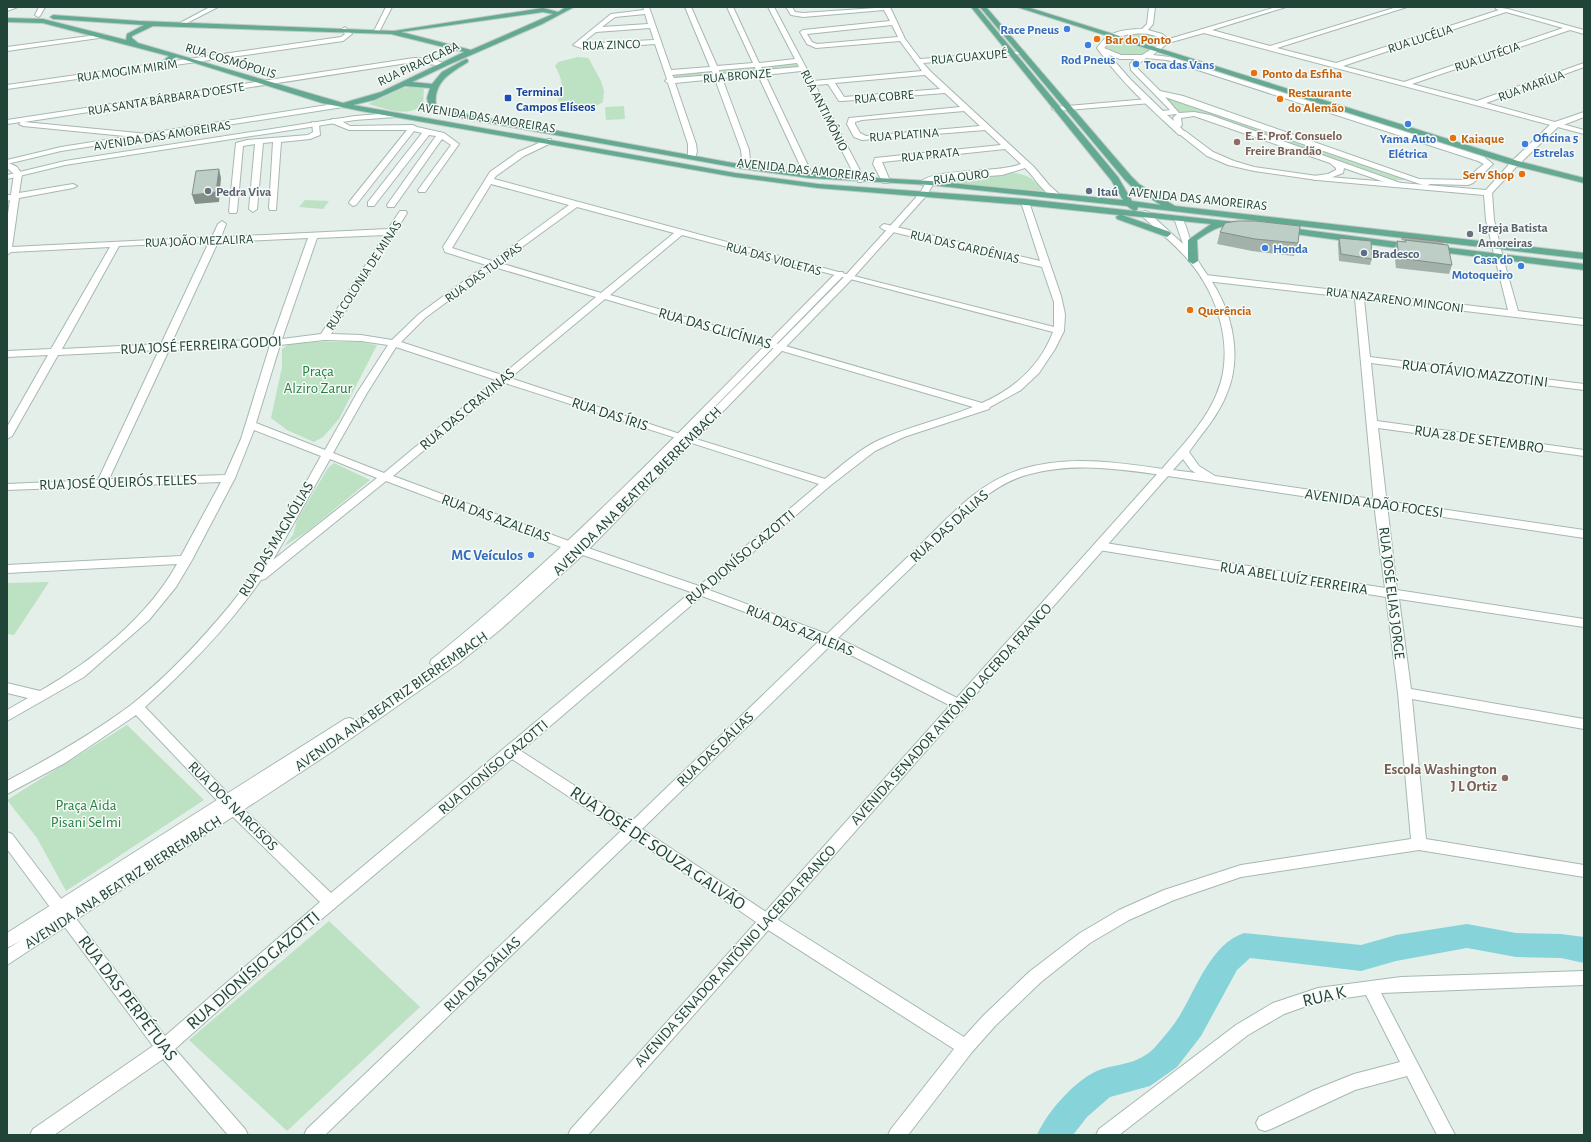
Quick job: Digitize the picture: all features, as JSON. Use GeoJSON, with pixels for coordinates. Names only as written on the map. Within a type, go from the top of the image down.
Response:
{"type":"FeatureCollection","features":[{"type":"Feature","properties":{"kind":"main road"},"geometry":{"type":"LineString","coordinates":[[471,52],[518,33],[571,7]]}},
{"type":"Feature","properties":{"kind":"main road"},"geometry":{"type":"LineString","coordinates":[[393,115],[412,113],[432,107],[432,86],[458,65],[556,14],[578,7]]}},
{"type":"Feature","properties":{"kind":"main road"},"geometry":{"type":"LineString","coordinates":[[974,7],[1010,53],[1115,179],[1130,204],[1145,214]]}},
{"type":"Feature","properties":{"kind":"main road"},"geometry":{"type":"LineString","coordinates":[[983,7],[1128,178],[1136,186],[1174,208],[1178,218]]}},
{"type":"Feature","properties":{"kind":"main road"},"geometry":{"type":"LineString","coordinates":[[1020,7],[1115,35]]}},
{"type":"Feature","properties":{"kind":"main road"},"geometry":{"type":"LineString","coordinates":[[1031,7],[1158,50],[1517,162],[1584,181]]}},
{"type":"Feature","properties":{"kind":"main road"},"geometry":{"type":"LineString","coordinates":[[391,32],[543,10],[552,11],[556,14]]}},
{"type":"Feature","properties":{"kind":"main road","name":"RUA PIRACICABA"},"geometry":{"type":"LineString","coordinates":[[7,13],[79,20],[345,29],[391,32],[471,52]]}},
{"type":"Feature","properties":{"kind":"main road","name":"RUA COSMÓPOLIS"},"geometry":{"type":"LineString","coordinates":[[7,20],[43,21],[62,25],[135,43],[325,101],[393,115]]}},
{"type":"Feature","properties":{"kind":"main road"},"geometry":{"type":"LineString","coordinates":[[135,43],[129,39],[129,35],[145,27],[159,23]]}},
{"type":"Feature","properties":{"kind":"main road","name":"RUA PIRACICABA"},"geometry":{"type":"LineString","coordinates":[[340,104],[370,98],[471,52]]}},
{"type":"Feature","properties":{"kind":"main road"},"geometry":{"type":"LineString","coordinates":[[162,64],[174,55]]}},
{"type":"Feature","properties":{"kind":"main road"},"geometry":{"type":"LineString","coordinates":[[402,84],[432,86]]}},
{"type":"Feature","properties":{"kind":"main road"},"geometry":{"type":"LineString","coordinates":[[317,109],[327,105],[325,101]]}},
{"type":"Feature","properties":{"kind":"main road","name":"AVENIDA DAS AMOREIRAS"},"geometry":{"type":"LineString","coordinates":[[432,107],[452,114],[744,167],[809,176],[886,181],[923,188],[1024,202],[1145,214],[1499,258],[1584,267]]}},
{"type":"Feature","properties":{"kind":"main road","name":"AVENIDA DAS AMOREIRAS"},"geometry":{"type":"LineString","coordinates":[[393,115],[782,183],[1056,195],[1584,256]]}},
{"type":"Feature","properties":{"kind":"main road"},"geometry":{"type":"LineString","coordinates":[[1517,162],[1584,177]]}},
{"type":"Feature","properties":{"kind":"main road"},"geometry":{"type":"LineString","coordinates":[[1086,199],[1101,197],[1114,191],[1115,179]]}},
{"type":"Feature","properties":{"kind":"main road"},"geometry":{"type":"LineString","coordinates":[[1154,196],[1226,214]]}},
{"type":"Feature","properties":{"kind":"main road"},"geometry":{"type":"LineString","coordinates":[[1094,209],[1137,222],[1167,234]]}},
{"type":"Feature","properties":{"kind":"main road"},"geometry":{"type":"LineString","coordinates":[[1193,261],[1192,240],[1211,227],[1228,224]]}},
{"type":"Feature","properties":{"kind":"street"},"geometry":{"type":"LineString","coordinates":[[7,9],[15,7]]}},
{"type":"Feature","properties":{"kind":"street"},"geometry":{"type":"LineString","coordinates":[[38,15],[42,7]]}},
{"type":"Feature","properties":{"kind":"street"},"geometry":{"type":"LineString","coordinates":[[181,24],[215,7]]}},
{"type":"Feature","properties":{"kind":"street"},"geometry":{"type":"LineString","coordinates":[[378,31],[389,7]]}},
{"type":"Feature","properties":{"kind":"street"},"geometry":{"type":"LineString","coordinates":[[688,7],[718,77],[745,150],[746,160],[744,167]]}},
{"type":"Feature","properties":{"kind":"street"},"geometry":{"type":"LineString","coordinates":[[730,7],[809,176]]}},
{"type":"Feature","properties":{"kind":"street","name":"RUA ANTIMÔNIO"},"geometry":{"type":"LineString","coordinates":[[771,7],[812,83],[861,180]]}},
{"type":"Feature","properties":{"kind":"street"},"geometry":{"type":"LineString","coordinates":[[789,7],[793,14],[803,15],[886,8],[902,39],[927,73],[948,91],[1056,195]]}},
{"type":"Feature","properties":{"kind":"street"},"geometry":{"type":"LineString","coordinates":[[1144,31],[1150,24],[1152,7]]}},
{"type":"Feature","properties":{"kind":"street"},"geometry":{"type":"LineString","coordinates":[[1178,113],[1134,67],[1136,60],[1158,50],[1166,42],[1283,7]]}},
{"type":"Feature","properties":{"kind":"street"},"geometry":{"type":"LineString","coordinates":[[1270,48],[1404,7]]}},
{"type":"Feature","properties":{"kind":"street"},"geometry":{"type":"LineString","coordinates":[[1493,7],[1584,32]]}},
{"type":"Feature","properties":{"kind":"street"},"geometry":{"type":"LineString","coordinates":[[647,9],[667,73],[692,144],[691,157]]}},
{"type":"Feature","properties":{"kind":"street","name":"RUA ZINCO"},"geometry":{"type":"LineString","coordinates":[[647,9],[615,15],[576,45],[584,47],[657,42]]}},
{"type":"Feature","properties":{"kind":"street","name":"RUA LUCÉLIA"},"geometry":{"type":"LineString","coordinates":[[1335,66],[1506,10]]}},
{"type":"Feature","properties":{"kind":"street"},"geometry":{"type":"LineString","coordinates":[[814,46],[809,43],[803,32],[894,23]]}},
{"type":"Feature","properties":{"kind":"street"},"geometry":{"type":"LineString","coordinates":[[594,30],[652,26]]}},
{"type":"Feature","properties":{"kind":"street","name":"RUA LUTÉCIA"},"geometry":{"type":"LineString","coordinates":[[1404,84],[1570,28]]}},
{"type":"Feature","properties":{"kind":"street","name":"RUA MOGIM MIRIM"},"geometry":{"type":"LineString","coordinates":[[7,87],[343,39],[349,34],[345,29]]}},
{"type":"Feature","properties":{"kind":"street"},"geometry":{"type":"LineString","coordinates":[[1202,30],[1584,132]]}},
{"type":"Feature","properties":{"kind":"street"},"geometry":{"type":"LineString","coordinates":[[1166,42],[1162,37],[1144,31],[1115,35],[1100,48],[1160,114],[1202,150],[1231,163],[1254,169],[1317,178],[1488,193]]}},
{"type":"Feature","properties":{"kind":"street"},"geometry":{"type":"LineString","coordinates":[[7,49],[104,36]]}},
{"type":"Feature","properties":{"kind":"street"},"geometry":{"type":"LineString","coordinates":[[793,48],[902,39]]}},
{"type":"Feature","properties":{"kind":"street"},"geometry":{"type":"LineString","coordinates":[[1102,45],[1105,50],[1114,55],[1130,58],[1145,57],[1175,60],[1481,159],[1489,164],[1470,182],[1420,181]]}},
{"type":"Feature","properties":{"kind":"street","name":"RUA GUAXUPÉ"},"geometry":{"type":"LineString","coordinates":[[917,61],[1022,52]]}},
{"type":"Feature","properties":{"kind":"street","name":"RUA SANTA BÁRBARA D'OESTE"},"geometry":{"type":"LineString","coordinates":[[7,122],[266,84],[414,60],[432,61],[443,64]]}},
{"type":"Feature","properties":{"kind":"street"},"geometry":{"type":"LineString","coordinates":[[667,73],[757,64],[800,62]]}},
{"type":"Feature","properties":{"kind":"street","name":"RUA MARÍLIA"},"geometry":{"type":"LineString","coordinates":[[1477,104],[1584,65]]}},
{"type":"Feature","properties":{"kind":"street","name":"RUA BRONZE"},"geometry":{"type":"LineString","coordinates":[[670,81],[804,69]]}},
{"type":"Feature","properties":{"kind":"street","name":"RUA COBRE"},"geometry":{"type":"LineString","coordinates":[[927,73],[831,82],[842,99],[948,91]]}},
{"type":"Feature","properties":{"kind":"street"},"geometry":{"type":"LineString","coordinates":[[812,83],[831,82]]}},
{"type":"Feature","properties":{"kind":"street"},"geometry":{"type":"LineString","coordinates":[[1158,93],[1187,101],[1420,181],[1436,188]]}},
{"type":"Feature","properties":{"kind":"street"},"geometry":{"type":"LineString","coordinates":[[1056,109],[1164,100]]}},
{"type":"Feature","properties":{"kind":"street"},"geometry":{"type":"LineString","coordinates":[[7,157],[317,109],[340,104]]}},
{"type":"Feature","properties":{"kind":"street","name":"RUA PLATINA"},"geometry":{"type":"LineString","coordinates":[[966,109],[862,118],[852,120],[851,124],[857,135],[865,138],[986,128]]}},
{"type":"Feature","properties":{"kind":"street"},"geometry":{"type":"LineString","coordinates":[[1178,113],[1176,120],[1182,133]]}},
{"type":"Feature","properties":{"kind":"street"},"geometry":{"type":"LineString","coordinates":[[1160,114],[1194,114],[1207,117],[1402,185]]}},
{"type":"Feature","properties":{"kind":"street"},"geometry":{"type":"LineString","coordinates":[[1514,314],[1490,220],[1488,193],[1555,125],[1584,114]]}},
{"type":"Feature","properties":{"kind":"street","name":"AVENIDA DAS AMOREIRAS"},"geometry":{"type":"LineString","coordinates":[[7,177],[65,163],[335,121],[393,115]]}},
{"type":"Feature","properties":{"kind":"street"},"geometry":{"type":"LineString","coordinates":[[335,121],[349,128],[370,126],[413,127],[441,135],[455,144],[422,190]]}},
{"type":"Feature","properties":{"kind":"street"},"geometry":{"type":"LineString","coordinates":[[7,122],[145,136]]}},
{"type":"Feature","properties":{"kind":"street"},"geometry":{"type":"LineString","coordinates":[[235,122],[244,126],[244,129],[235,136]]}},
{"type":"Feature","properties":{"kind":"street"},"geometry":{"type":"LineString","coordinates":[[234,211],[239,145],[245,143],[313,136],[317,132],[315,124]]}},
{"type":"Feature","properties":{"kind":"street"},"geometry":{"type":"LineString","coordinates":[[353,203],[413,127]]}},
{"type":"Feature","properties":{"kind":"street"},"geometry":{"type":"LineString","coordinates":[[88,130],[108,135],[110,138],[106,142]]}},
{"type":"Feature","properties":{"kind":"street"},"geometry":{"type":"LineString","coordinates":[[371,204],[428,131]]}},
{"type":"Feature","properties":{"kind":"street"},"geometry":{"type":"LineString","coordinates":[[391,205],[441,135]]}},
{"type":"Feature","properties":{"kind":"street"},"geometry":{"type":"LineString","coordinates":[[273,208],[277,140]]}},
{"type":"Feature","properties":{"kind":"street"},"geometry":{"type":"LineString","coordinates":[[490,181],[494,174],[509,162],[548,141]]}},
{"type":"Feature","properties":{"kind":"street"},"geometry":{"type":"LineString","coordinates":[[253,209],[259,142]]}},
{"type":"Feature","properties":{"kind":"street","name":"RUA PRATA"},"geometry":{"type":"LineString","coordinates":[[886,181],[877,164],[878,160],[1006,147]]}},
{"type":"Feature","properties":{"kind":"street"},"geometry":{"type":"LineString","coordinates":[[7,163],[62,149]]}},
{"type":"Feature","properties":{"kind":"street"},"geometry":{"type":"LineString","coordinates":[[1317,178],[1330,176],[1340,171],[1340,167],[1331,160]]}},
{"type":"Feature","properties":{"kind":"street"},"geometry":{"type":"LineString","coordinates":[[7,163],[18,174],[11,197],[8,251]]}},
{"type":"Feature","properties":{"kind":"street","name":"RUA OURO"},"geometry":{"type":"LineString","coordinates":[[1000,172],[1026,165]]}},
{"type":"Feature","properties":{"kind":"street","name":"RUA OURO"},"geometry":{"type":"LineString","coordinates":[[923,188],[939,178],[1000,172],[1034,174]]}},
{"type":"Feature","properties":{"kind":"street","name":"RUA DAS VIOLETAS"},"geometry":{"type":"LineString","coordinates":[[490,181],[679,233],[1059,331]]}},
{"type":"Feature","properties":{"kind":"street","name":"RUA DAS GLICÍNIAS"},"geometry":{"type":"LineString","coordinates":[[490,181],[447,247],[455,253],[985,407]]}},
{"type":"Feature","properties":{"kind":"street"},"geometry":{"type":"LineString","coordinates":[[11,197],[73,186]]}},
{"type":"Feature","properties":{"kind":"street","name":"AVENIDA ANA BEATRIZ BIERREMBACH"},"geometry":{"type":"LineString","coordinates":[[7,958],[63,914],[231,806],[416,678],[576,548],[844,276],[923,188]]}},
{"type":"Feature","properties":{"kind":"street","name":"RUA DIONÍSO GAZOTTI"},"geometry":{"type":"LineString","coordinates":[[331,902],[511,752],[827,484],[878,445],[898,436],[985,407],[1015,389],[1029,377],[1046,358],[1059,331],[1059,305],[1024,202]]}},
{"type":"Feature","properties":{"kind":"street","name":"RUA DAS TULIPAS"},"geometry":{"type":"LineString","coordinates":[[394,343],[422,316],[574,205]]}},
{"type":"Feature","properties":{"kind":"street","name":"RUA COLONIA DE MINAS"},"geometry":{"type":"LineString","coordinates":[[324,337],[403,213]]}},
{"type":"Feature","properties":{"kind":"street","name":"AVENIDA SENADOR ANTÔNIO LACERDA FRANCO"},"geometry":{"type":"LineString","coordinates":[[577,1135],[960,705],[1163,472],[1183,452],[1211,412],[1222,392],[1229,374],[1230,353],[1227,326],[1206,278],[1193,261],[1145,214]]}},
{"type":"Feature","properties":{"kind":"street","name":"AVENIDA SENADOR ANTÔNIO LACERDA FRANCO"},"geometry":{"type":"LineString","coordinates":[[1178,218],[1193,261]]}},
{"type":"Feature","properties":{"kind":"street"},"geometry":{"type":"LineString","coordinates":[[102,483],[216,240],[222,224]]}},
{"type":"Feature","properties":{"kind":"street","name":"RUA DAS GARDÊNIAS"},"geometry":{"type":"LineString","coordinates":[[889,227],[1046,265]]}},
{"type":"Feature","properties":{"kind":"street","name":"RUA JOÃO MEZALIRA"},"geometry":{"type":"LineString","coordinates":[[8,251],[116,244],[390,232]]}},
{"type":"Feature","properties":{"kind":"street","name":"RUA DAS CRAVINAS"},"geometry":{"type":"LineString","coordinates":[[252,583],[386,477],[679,233]]}},
{"type":"Feature","properties":{"kind":"street"},"geometry":{"type":"LineString","coordinates":[[7,716],[79,674],[145,617],[172,584],[229,478],[252,425],[313,236]]}},
{"type":"Feature","properties":{"kind":"street"},"geometry":{"type":"LineString","coordinates":[[7,436],[116,244]]}},
{"type":"Feature","properties":{"kind":"street","name":"RUA NAZARENO MINGONI"},"geometry":{"type":"LineString","coordinates":[[1206,278],[1584,322]]}},
{"type":"Feature","properties":{"kind":"street","name":"RUA JOSÉ ELIAS JORGE"},"geometry":{"type":"LineString","coordinates":[[1359,295],[1374,424],[1380,504],[1405,692],[1418,844]]}},
{"type":"Feature","properties":{"kind":"street","name":"RUA JOSÉ FERREIRA GODOI"},"geometry":{"type":"LineString","coordinates":[[7,354],[278,342],[324,337],[361,338],[394,343]]}},
{"type":"Feature","properties":{"kind":"street","name":"RUA DAS ÍRIS"},"geometry":{"type":"LineString","coordinates":[[394,343],[827,484]]}},
{"type":"Feature","properties":{"kind":"street","name":"RUA DAS MAGNÓLIAS"},"geometry":{"type":"LineString","coordinates":[[7,788],[60,759],[110,727],[137,707],[190,658],[236,606],[264,566],[326,454],[394,343]]}},
{"type":"Feature","properties":{"kind":"street","name":"RUA OTÁVIO MAZZOTINI"},"geometry":{"type":"LineString","coordinates":[[1366,359],[1584,387]]}},
{"type":"Feature","properties":{"kind":"street","name":"RUA 28 DE SETEMBRO"},"geometry":{"type":"LineString","coordinates":[[1374,424],[1584,453]]}},
{"type":"Feature","properties":{"kind":"street","name":"RUA DAS AZALEIAS"},"geometry":{"type":"LineString","coordinates":[[252,425],[576,548],[700,591],[829,639],[960,705]]}},
{"type":"Feature","properties":{"kind":"street"},"geometry":{"type":"LineString","coordinates":[[1183,452],[1195,468],[1216,480]]}},
{"type":"Feature","properties":{"kind":"street","name":"RUA DAS DÁLIAS"},"geometry":{"type":"LineString","coordinates":[[313,1135],[959,514],[985,491],[1006,479],[1044,468],[1081,464],[1113,465],[1163,472]]}},
{"type":"Feature","properties":{"kind":"street","name":"AVENIDA ADÃO FOCESI"},"geometry":{"type":"LineString","coordinates":[[1163,472],[1584,534]]}},
{"type":"Feature","properties":{"kind":"street","name":"RUA JOSÉ QUEIRÓS TELLES"},"geometry":{"type":"LineString","coordinates":[[7,487],[229,478]]}},
{"type":"Feature","properties":{"kind":"street","name":"RUA ABEL LUÍZ FERREIRA"},"geometry":{"type":"LineString","coordinates":[[1099,546],[1584,623]]}},
{"type":"Feature","properties":{"kind":"street"},"geometry":{"type":"LineString","coordinates":[[7,569],[186,560]]}},
{"type":"Feature","properties":{"kind":"street"},"geometry":{"type":"LineString","coordinates":[[7,688],[42,696]]}},
{"type":"Feature","properties":{"kind":"street"},"geometry":{"type":"LineString","coordinates":[[1405,692],[1584,724]]}},
{"type":"Feature","properties":{"kind":"street","name":"RUA DOS NARCISOS"},"geometry":{"type":"LineString","coordinates":[[137,707],[231,806],[331,902]]}},
{"type":"Feature","properties":{"kind":"street","name":"RUA JOSÉ DE SOUZA GALVÃO"},"geometry":{"type":"LineString","coordinates":[[511,752],[632,830],[767,921],[966,1047]]}},
{"type":"Feature","properties":{"kind":"street","name":"RUA DAS PERPÉTUAS"},"geometry":{"type":"LineString","coordinates":[[7,838],[164,1048],[239,1135]]}},
{"type":"Feature","properties":{"kind":"street"},"geometry":{"type":"LineString","coordinates":[[897,1135],[966,1047],[989,1021],[1035,977],[1085,938],[1124,915],[1169,895],[1242,872],[1293,862],[1418,844],[1584,871]]}},
{"type":"Feature","properties":{"kind":"street","name":"RUA DIONÍSIO GAZOTTI"},"geometry":{"type":"LineString","coordinates":[[39,1135],[164,1048],[331,902]]}},
{"type":"Feature","properties":{"kind":"street","name":"AVENIDA ANA BEATRIZ BIERREMBACH"},"geometry":{"type":"LineString","coordinates":[[7,941],[63,914]]}},
{"type":"Feature","properties":{"kind":"street","name":"RUA K"},"geometry":{"type":"LineString","coordinates":[[1105,1135],[1242,1030],[1279,1008],[1318,995],[1370,987],[1464,981],[1584,978]]}},
{"type":"Feature","properties":{"kind":"street"},"geometry":{"type":"LineString","coordinates":[[1370,987],[1446,1135]]}},
{"type":"Feature","properties":{"kind":"street"},"geometry":{"type":"LineString","coordinates":[[1265,1123],[1320,1096],[1354,1082],[1412,1067]]}},
{"type":"Feature","properties":{"kind":"green space"},"geometry":{"type":"Polygon","coordinates":[[[1139,33],[1151,34],[1162,40],[1162,43],[1158,46],[1130,36],[1139,33]]]}},
{"type":"Feature","properties":{"kind":"green space"},"geometry":{"type":"Polygon","coordinates":[[[1113,40],[1120,40],[1150,50],[1146,55],[1119,54],[1106,47],[1106,44],[1113,40]]]}},
{"type":"Feature","properties":{"kind":"green space"},"geometry":{"type":"Polygon","coordinates":[[[578,57],[588,58],[601,81],[604,91],[603,102],[591,108],[579,111],[567,108],[558,100],[562,86],[555,66],[558,62],[578,57]]]}},
{"type":"Feature","properties":{"kind":"green space"},"geometry":{"type":"Polygon","coordinates":[[[795,62],[799,69],[675,80],[674,72],[795,62]]]}},
{"type":"Feature","properties":{"kind":"green space"},"geometry":{"type":"Polygon","coordinates":[[[415,86],[424,89],[423,104],[411,111],[404,112],[389,110],[368,104],[403,88],[415,86]]]}},
{"type":"Feature","properties":{"kind":"green space"},"geometry":{"type":"Polygon","coordinates":[[[1172,99],[1414,180],[1395,180],[1211,115],[1196,112],[1179,112],[1168,101],[1172,99]]]}},
{"type":"Feature","properties":{"kind":"green space"},"geometry":{"type":"Polygon","coordinates":[[[624,106],[625,119],[606,120],[605,107],[624,106]]]}},
{"type":"Feature","properties":{"kind":"green space"},"geometry":{"type":"Polygon","coordinates":[[[1004,172],[1021,174],[1031,178],[1043,191],[929,182],[939,179],[1004,172]]]}},
{"type":"Feature","properties":{"kind":"green space"},"geometry":{"type":"Polygon","coordinates":[[[305,200],[329,201],[323,209],[299,207],[305,200]]]}},
{"type":"Feature","properties":{"kind":"green space","name":"Praça Alziro Zarur"},"geometry":{"type":"Polygon","coordinates":[[[314,342],[361,342],[377,345],[339,419],[323,437],[314,442],[287,430],[271,418],[282,367],[282,349],[289,344],[314,342]]]}},
{"type":"Feature","properties":{"kind":"green space"},"geometry":{"type":"Polygon","coordinates":[[[334,463],[370,480],[308,531],[283,547],[293,535],[297,520],[328,468],[334,463]]]}},
{"type":"Feature","properties":{"kind":"green space"},"geometry":{"type":"Polygon","coordinates":[[[49,582],[14,635],[7,634],[7,583],[49,582]]]}},
{"type":"Feature","properties":{"kind":"green space","name":"Praça Aida Pisani Selmi"},"geometry":{"type":"Polygon","coordinates":[[[127,725],[204,800],[66,891],[37,838],[7,800],[127,725]]]}},
{"type":"Feature","properties":{"kind":"green space"},"geometry":{"type":"Polygon","coordinates":[[[329,921],[420,1007],[287,1131],[189,1040],[329,921]]]}},
{"type":"Feature","properties":{"kind":"building"},"geometry":{"type":"Polygon","coordinates":[[[219,169],[216,192],[192,195],[196,171],[219,169]]]}},
{"type":"Feature","properties":{"kind":"building"},"geometry":{"type":"Polygon","coordinates":[[[1255,221],[1300,226],[1298,243],[1255,239],[1220,232],[1225,223],[1255,221]]]}},
{"type":"Feature","properties":{"kind":"building"},"geometry":{"type":"Polygon","coordinates":[[[1402,237],[1444,241],[1444,242],[1402,237]]]}},
{"type":"Feature","properties":{"kind":"building"},"geometry":{"type":"Polygon","coordinates":[[[1339,238],[1371,241],[1372,259],[1341,254],[1339,238]]]}},
{"type":"Feature","properties":{"kind":"building"},"geometry":{"type":"Polygon","coordinates":[[[1405,240],[1448,245],[1452,265],[1399,258],[1397,241],[1406,242],[1405,240]]]}},
{"type":"Feature","properties":{"kind":"waterway"},"geometry":{"type":"LineString","coordinates":[[1053,1135],[1076,1106],[1102,1084],[1139,1076],[1166,1057],[1190,1026],[1227,961],[1244,945],[1361,958],[1396,948],[1467,936],[1516,945],[1561,946],[1584,950]]}},
{"type":"Feature","properties":{"kind":"place","name":"Race Pneus"},"geometry":{"type":"Point","coordinates":[1067,29]}},
{"type":"Feature","properties":{"kind":"place","name":"Bar do Ponto"},"geometry":{"type":"Point","coordinates":[1097,39]}},
{"type":"Feature","properties":{"kind":"place","name":"Rod Pneus"},"geometry":{"type":"Point","coordinates":[1088,45]}},
{"type":"Feature","properties":{"kind":"place","name":"Toca das Vans"},"geometry":{"type":"Point","coordinates":[1136,64]}},
{"type":"Feature","properties":{"kind":"place","name":"Ponto da Esfiha"},"geometry":{"type":"Point","coordinates":[1254,73]}},
{"type":"Feature","properties":{"kind":"place","name":"Terminal Campos Elíseos"},"geometry":{"type":"Point","coordinates":[508,98]}},
{"type":"Feature","properties":{"kind":"place","name":"Restaurante do Alemão"},"geometry":{"type":"Point","coordinates":[1280,99]}},
{"type":"Feature","properties":{"kind":"place","name":"Yama Auto Elétrica"},"geometry":{"type":"Point","coordinates":[1408,124]}},
{"type":"Feature","properties":{"kind":"place","name":"Kaiaque"},"geometry":{"type":"Point","coordinates":[1453,138]}},
{"type":"Feature","properties":{"kind":"place","name":"E. E. Prof. Consuelo Freire Brandão"},"geometry":{"type":"Point","coordinates":[1237,142]}},
{"type":"Feature","properties":{"kind":"place","name":"Oficina 5 Estrelas"},"geometry":{"type":"Point","coordinates":[1525,144]}},
{"type":"Feature","properties":{"kind":"place","name":"Serv Shop"},"geometry":{"type":"Point","coordinates":[1522,174]}},
{"type":"Feature","properties":{"kind":"place","name":"Pedra Viva"},"geometry":{"type":"Point","coordinates":[208,191]}},
{"type":"Feature","properties":{"kind":"place","name":"Itaú"},"geometry":{"type":"Point","coordinates":[1089,191]}},
{"type":"Feature","properties":{"kind":"place","name":"Igreja Batista Amoreiras"},"geometry":{"type":"Point","coordinates":[1470,234]}},
{"type":"Feature","properties":{"kind":"place","name":"Honda"},"geometry":{"type":"Point","coordinates":[1265,248]}},
{"type":"Feature","properties":{"kind":"place","name":"Bradesco"},"geometry":{"type":"Point","coordinates":[1364,253]}},
{"type":"Feature","properties":{"kind":"place","name":"Casa do Motoqueiro"},"geometry":{"type":"Point","coordinates":[1521,266]}},
{"type":"Feature","properties":{"kind":"place","name":"Querência"},"geometry":{"type":"Point","coordinates":[1190,310]}},
{"type":"Feature","properties":{"kind":"place","name":"MC Veículos"},"geometry":{"type":"Point","coordinates":[531,555]}},
{"type":"Feature","properties":{"kind":"place","name":"Escola Washington J L Ortiz"},"geometry":{"type":"Point","coordinates":[1505,778]}}]}
